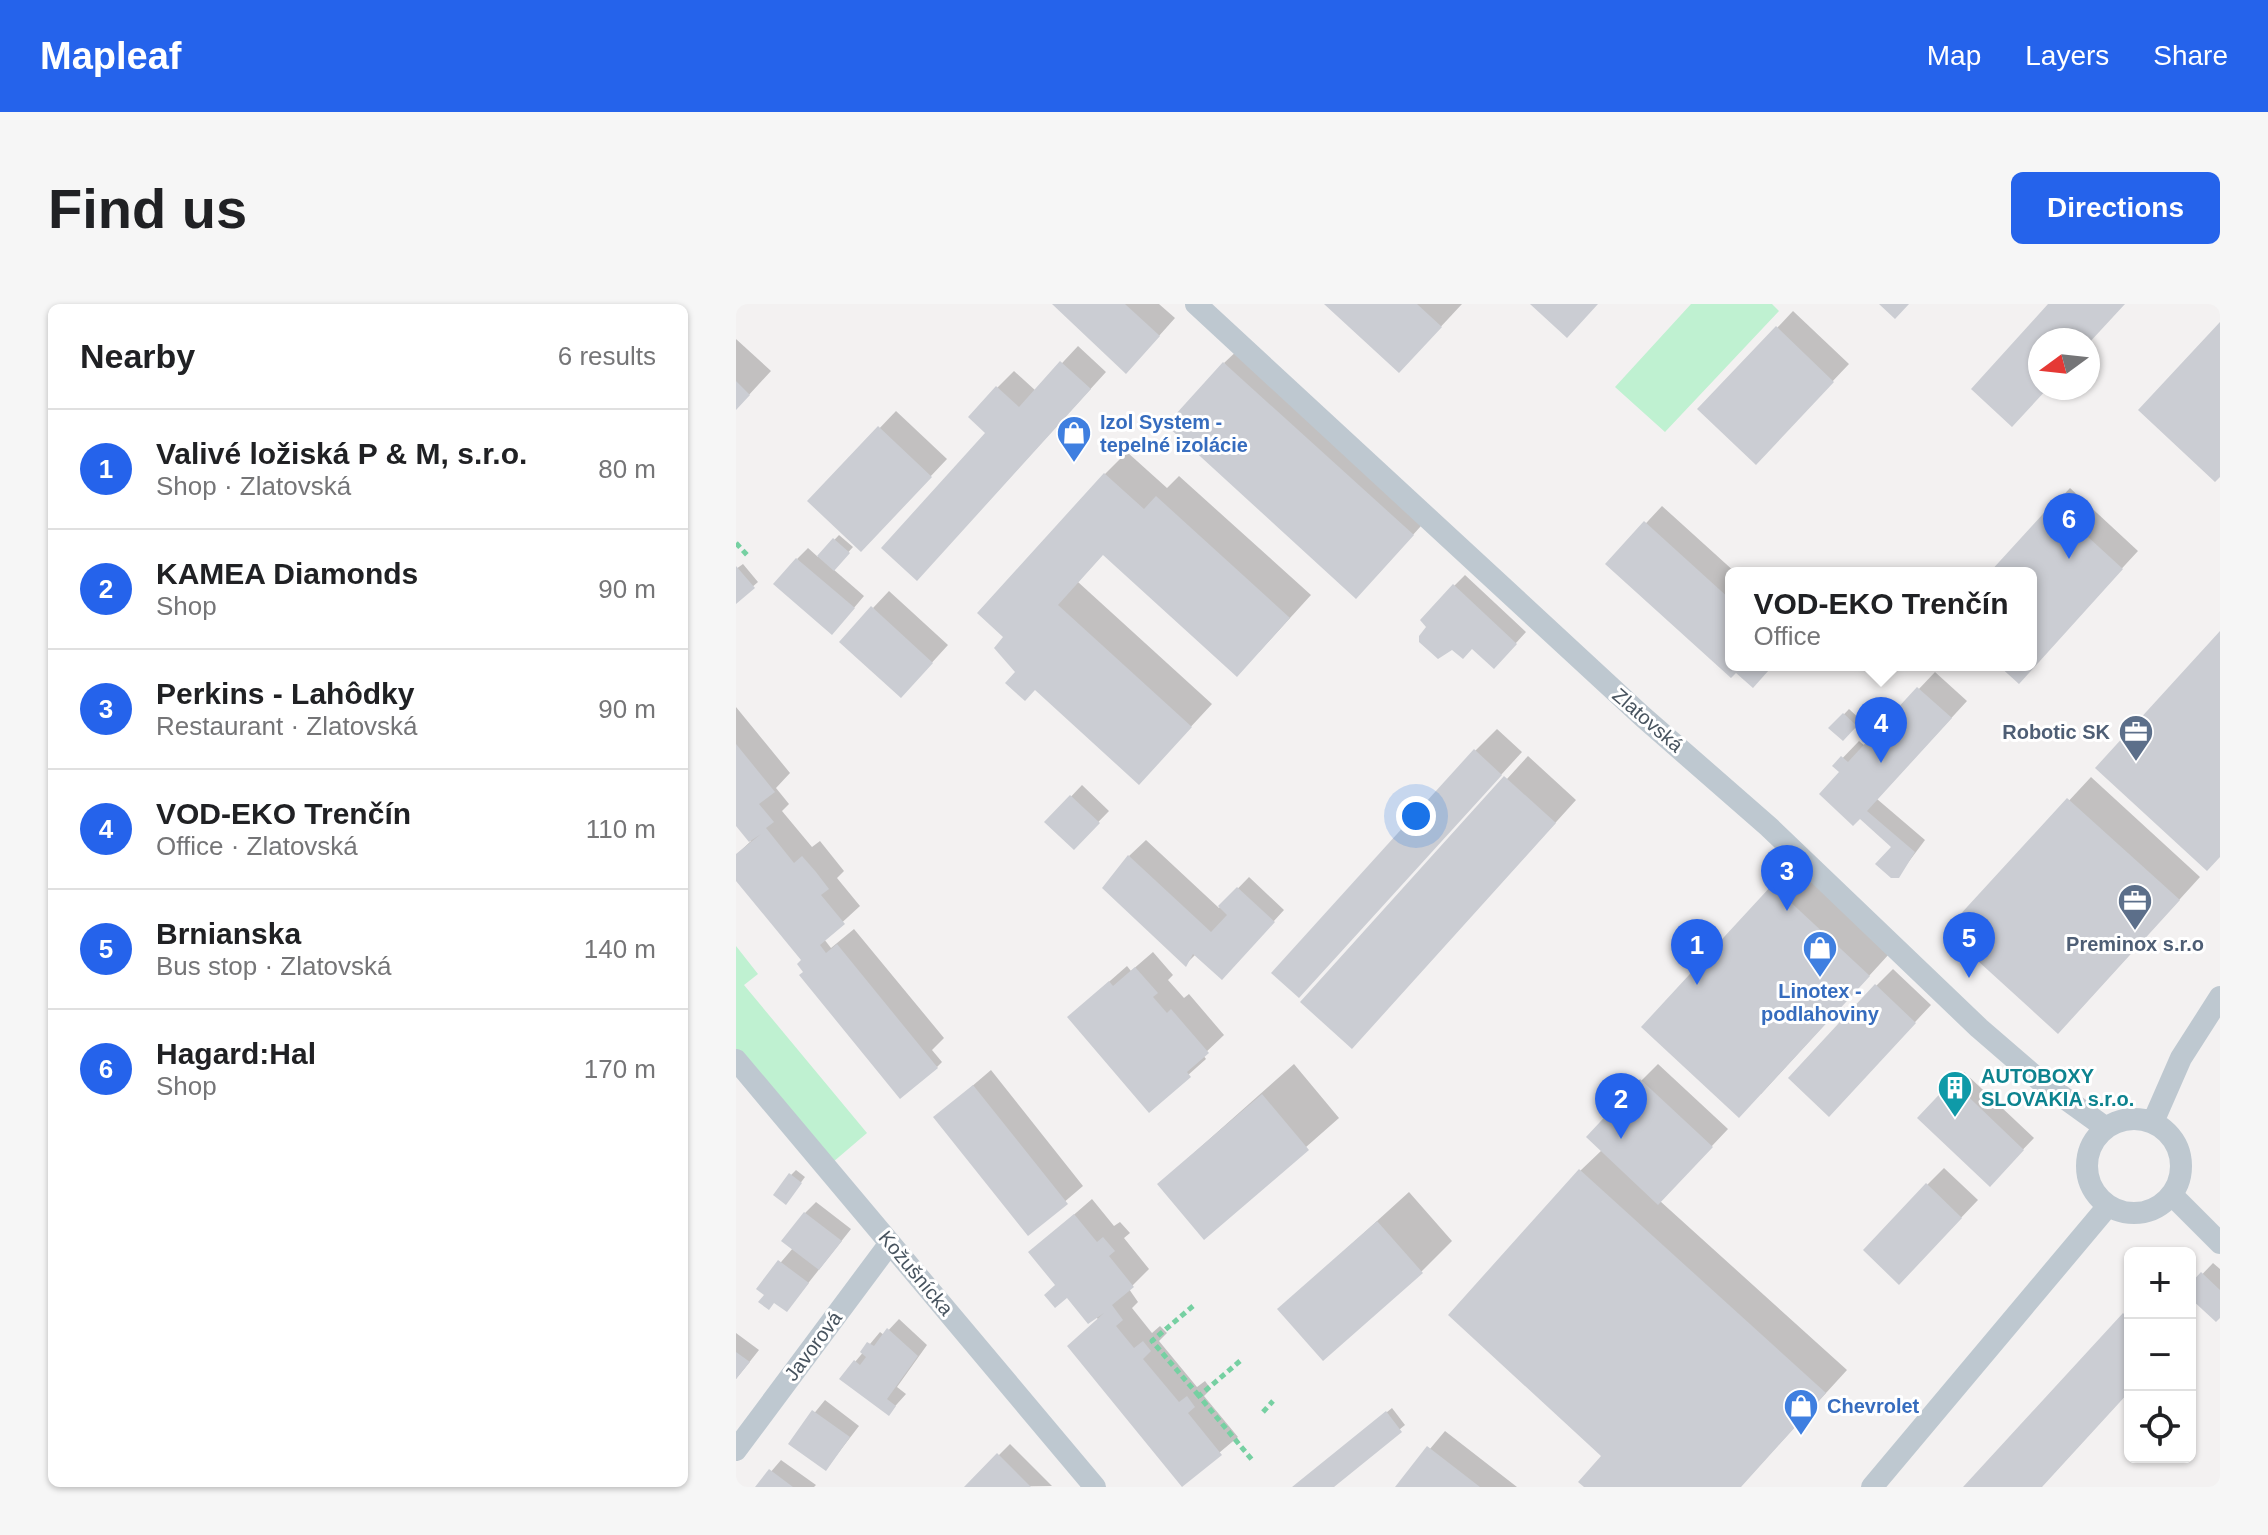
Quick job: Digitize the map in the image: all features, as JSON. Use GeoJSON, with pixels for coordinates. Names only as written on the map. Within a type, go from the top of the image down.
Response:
{"type":"FeatureCollection","features":[{"type":"Feature","properties":{"kind":"street","name":"Zlatovská"},"geometry":{"type":"LineString","coordinates":[[1196,304],[1642,716],[1769,827],[1979,1028],[2038,1079],[2106,1128]]}},
{"type":"Feature","properties":{"kind":"street"},"geometry":{"type":"LineString","coordinates":[[2153,1122],[2181,1058],[2220,997]]}},
{"type":"Feature","properties":{"kind":"street","name":"Kožušnícka"},"geometry":{"type":"LineString","coordinates":[[736,1060],[1095,1487]]}},
{"type":"Feature","properties":{"kind":"street"},"geometry":{"type":"LineString","coordinates":[[2137,1118],[2153,1122],[2171,1134],[2181,1154],[2182,1175],[2172,1195],[2159,1207],[2143,1213],[2125,1213],[2108,1206],[2095,1193],[2088,1177],[2087,1158],[2093,1141],[2120,1120],[2137,1118]]}},
{"type":"Feature","properties":{"kind":"street"},"geometry":{"type":"LineString","coordinates":[[2172,1195],[2220,1243]]}},
{"type":"Feature","properties":{"kind":"street"},"geometry":{"type":"LineString","coordinates":[[1872,1487],[2108,1206]]}},
{"type":"Feature","properties":{"kind":"street","name":"Javorová"},"geometry":{"type":"LineString","coordinates":[[736,1450],[890,1243]]}},
{"type":"Feature","properties":{"kind":"path"},"geometry":{"type":"LineString","coordinates":[[736,543],[748,556]]}},
{"type":"Feature","properties":{"kind":"path"},"geometry":{"type":"LineString","coordinates":[[1193,1306],[1152,1341],[1253,1461]]}},
{"type":"Feature","properties":{"kind":"path"},"geometry":{"type":"LineString","coordinates":[[1199,1396],[1240,1361]]}},
{"type":"Feature","properties":{"kind":"path"},"geometry":{"type":"LineString","coordinates":[[1263,1412],[1273,1401]]}},
{"type":"Feature","properties":{"kind":"green space"},"geometry":{"type":"Polygon","coordinates":[[[1691,304],[1772,304],[1779,311],[1665,432],[1615,387],[1691,304]]]}},
{"type":"Feature","properties":{"kind":"green space"},"geometry":{"type":"Polygon","coordinates":[[[736,946],[758,974],[744,985],[867,1133],[826,1168],[736,1066],[736,946]]]}},
{"type":"Feature","properties":{"kind":"building"},"geometry":{"type":"Polygon","coordinates":[[[1052,304],[1125,304],[1160,336],[1126,374],[1052,304]]]}},
{"type":"Feature","properties":{"kind":"building"},"geometry":{"type":"Polygon","coordinates":[[[1324,304],[1417,304],[1442,327],[1399,373],[1324,304]]]}},
{"type":"Feature","properties":{"kind":"building"},"geometry":{"type":"Polygon","coordinates":[[[1530,304],[1598,304],[1567,338],[1530,304]]]}},
{"type":"Feature","properties":{"kind":"building"},"geometry":{"type":"Polygon","coordinates":[[[1879,304],[1909,304],[1895,319],[1879,304]]]}},
{"type":"Feature","properties":{"kind":"building"},"geometry":{"type":"Polygon","coordinates":[[[2048,304],[2125,304],[2100,331],[2100,328],[2028,328],[2028,400],[2037,400],[2012,427],[1971,389],[2048,304]]]}},
{"type":"Feature","properties":{"kind":"building"},"geometry":{"type":"Polygon","coordinates":[[[2220,322],[2220,477],[2215,482],[2138,410],[2220,322]]]}},
{"type":"Feature","properties":{"kind":"building"},"geometry":{"type":"Polygon","coordinates":[[[1776,326],[1834,382],[1756,465],[1697,409],[1776,326]]]}},
{"type":"Feature","properties":{"kind":"building"},"geometry":{"type":"Polygon","coordinates":[[[1060,361],[1091,389],[917,581],[881,548],[985,433],[968,417],[996,386],[1019,407],[1060,361]]]}},
{"type":"Feature","properties":{"kind":"building"},"geometry":{"type":"Polygon","coordinates":[[[1223,362],[1414,535],[1356,599],[1166,425],[1223,362]]]}},
{"type":"Feature","properties":{"kind":"building"},"geometry":{"type":"Polygon","coordinates":[[[736,381],[750,395],[736,410],[736,381]]]}},
{"type":"Feature","properties":{"kind":"building"},"geometry":{"type":"Polygon","coordinates":[[[878,426],[932,477],[861,552],[807,501],[878,426]]]}},
{"type":"Feature","properties":{"kind":"building"},"geometry":{"type":"Polygon","coordinates":[[[1104,473],[1144,509],[1156,496],[1290,618],[1237,677],[1103,555],[1058,605],[1192,727],[1139,785],[1035,690],[1025,701],[1005,683],[1015,672],[994,648],[1003,637],[977,613],[1104,473]]]}},
{"type":"Feature","properties":{"kind":"building"},"geometry":{"type":"Polygon","coordinates":[[[2052,504],[2123,569],[2037,664],[2037,567],[1994,567],[2052,504]]]}},
{"type":"Feature","properties":{"kind":"building"},"geometry":{"type":"Polygon","coordinates":[[[1644,521],[1725,595],[1725,671],[1768,671],[1753,688],[1736,673],[1731,678],[1605,564],[1644,521]]]}},
{"type":"Feature","properties":{"kind":"building"},"geometry":{"type":"Polygon","coordinates":[[[833,538],[850,553],[834,571],[817,556],[833,538]]]}},
{"type":"Feature","properties":{"kind":"building"},"geometry":{"type":"Polygon","coordinates":[[[796,558],[855,608],[832,635],[773,584],[796,558]]]}},
{"type":"Feature","properties":{"kind":"building"},"geometry":{"type":"Polygon","coordinates":[[[736,566],[755,588],[736,604],[736,566]]]}},
{"type":"Feature","properties":{"kind":"building"},"geometry":{"type":"Polygon","coordinates":[[[1453,584],[1517,644],[1494,669],[1472,649],[1463,659],[1452,650],[1438,659],[1419,642],[1419,636],[1426,627],[1420,620],[1453,584]]]}},
{"type":"Feature","properties":{"kind":"building"},"geometry":{"type":"Polygon","coordinates":[[[871,606],[933,663],[901,698],[839,642],[871,606]]]}},
{"type":"Feature","properties":{"kind":"building"},"geometry":{"type":"Polygon","coordinates":[[[2220,631],[2220,857],[2207,871],[2095,768],[2220,631]]]}},
{"type":"Feature","properties":{"kind":"building"},"geometry":{"type":"Polygon","coordinates":[[[2005,671],[2031,671],[2019,684],[2005,671]]]}},
{"type":"Feature","properties":{"kind":"building"},"geometry":{"type":"Polygon","coordinates":[[[1917,687],[1952,718],[1867,811],[1915,852],[1899,878],[1891,878],[1875,864],[1891,847],[1860,819],[1853,826],[1819,794],[1839,772],[1832,766],[1841,756],[1848,762],[1917,687]]]}},
{"type":"Feature","properties":{"kind":"building"},"geometry":{"type":"Polygon","coordinates":[[[1843,713],[1857,726],[1843,741],[1828,728],[1843,713]]]}},
{"type":"Feature","properties":{"kind":"building"},"geometry":{"type":"Polygon","coordinates":[[[736,744],[775,792],[759,804],[774,822],[766,828],[794,863],[802,856],[816,872],[829,889],[821,895],[845,924],[820,945],[826,953],[837,944],[938,1068],[900,1099],[799,975],[803,972],[797,964],[801,960],[736,881],[736,854],[761,834],[749,842],[736,826],[736,744]]]}},
{"type":"Feature","properties":{"kind":"building"},"geometry":{"type":"Polygon","coordinates":[[[1474,749],[1502,775],[1299,998],[1271,973],[1474,749]]]}},
{"type":"Feature","properties":{"kind":"building"},"geometry":{"type":"Polygon","coordinates":[[[1504,776],[1556,823],[1352,1049],[1300,1002],[1504,776]]]}},
{"type":"Feature","properties":{"kind":"building"},"geometry":{"type":"Polygon","coordinates":[[[1070,795],[1100,823],[1074,850],[1044,822],[1070,795]]]}},
{"type":"Feature","properties":{"kind":"building"},"geometry":{"type":"Polygon","coordinates":[[[2067,798],[2180,900],[2058,1034],[1945,931],[2067,798]]]}},
{"type":"Feature","properties":{"kind":"building"},"geometry":{"type":"Polygon","coordinates":[[[1128,855],[1211,932],[1227,915],[1218,906],[1237,887],[1275,922],[1222,980],[1193,954],[1186,967],[1102,888],[1128,855]]]}},
{"type":"Feature","properties":{"kind":"building"},"geometry":{"type":"Polygon","coordinates":[[[1772,885],[1870,976],[1739,1118],[1641,1027],[1772,885]]]}},
{"type":"Feature","properties":{"kind":"building"},"geometry":{"type":"Polygon","coordinates":[[[1135,967],[1158,993],[1153,997],[1167,1013],[1171,1009],[1209,1053],[1187,1072],[1191,1077],[1149,1113],[1067,1017],[1109,981],[1113,986],[1135,967]]]}},
{"type":"Feature","properties":{"kind":"building"},"geometry":{"type":"Polygon","coordinates":[[[1875,984],[1916,1023],[1829,1117],[1788,1078],[1875,984]]]}},
{"type":"Feature","properties":{"kind":"building"},"geometry":{"type":"Polygon","coordinates":[[[1640,1079],[1713,1147],[1658,1205],[1586,1137],[1640,1079]]]}},
{"type":"Feature","properties":{"kind":"building"},"geometry":{"type":"Polygon","coordinates":[[[1952,1081],[2024,1150],[1990,1187],[1917,1118],[1952,1081]]]}},
{"type":"Feature","properties":{"kind":"building"},"geometry":{"type":"Polygon","coordinates":[[[973,1085],[1068,1204],[1028,1236],[933,1117],[973,1085]]]}},
{"type":"Feature","properties":{"kind":"building"},"geometry":{"type":"Polygon","coordinates":[[[1262,1094],[1309,1150],[1204,1240],[1157,1184],[1262,1094]]]}},
{"type":"Feature","properties":{"kind":"building"},"geometry":{"type":"Polygon","coordinates":[[[1579,1169],[1826,1393],[1741,1487],[1584,1487],[1578,1482],[1601,1456],[1448,1315],[1579,1169]]]}},
{"type":"Feature","properties":{"kind":"building"},"geometry":{"type":"Polygon","coordinates":[[[789,1173],[802,1183],[786,1205],[773,1195],[789,1173]]]}},
{"type":"Feature","properties":{"kind":"building"},"geometry":{"type":"Polygon","coordinates":[[[1926,1183],[1962,1218],[1899,1285],[1863,1250],[1926,1183]]]}},
{"type":"Feature","properties":{"kind":"building"},"geometry":{"type":"Polygon","coordinates":[[[804,1212],[842,1241],[819,1270],[781,1241],[804,1212]]]}},
{"type":"Feature","properties":{"kind":"building"},"geometry":{"type":"Polygon","coordinates":[[[1074,1214],[1097,1242],[1103,1237],[1115,1251],[1109,1256],[1134,1287],[1112,1305],[1123,1320],[1116,1326],[1134,1348],[1143,1341],[1151,1351],[1143,1359],[1179,1402],[1187,1396],[1195,1407],[1188,1413],[1222,1455],[1182,1487],[1067,1346],[1104,1313],[1088,1324],[1067,1298],[1055,1308],[1044,1295],[1055,1285],[1028,1252],[1074,1214]]]}},
{"type":"Feature","properties":{"kind":"building"},"geometry":{"type":"Polygon","coordinates":[[[1377,1221],[1423,1273],[1323,1361],[1277,1309],[1377,1221]]]}},
{"type":"Feature","properties":{"kind":"building"},"geometry":{"type":"Polygon","coordinates":[[[778,1260],[809,1283],[787,1312],[774,1303],[769,1310],[758,1302],[764,1295],[756,1289],[778,1260]]]}},
{"type":"Feature","properties":{"kind":"building"},"geometry":{"type":"Polygon","coordinates":[[[2201,1272],[2220,1290],[2220,1318],[2216,1322],[2196,1304],[2196,1277],[2201,1272]]]}},
{"type":"Feature","properties":{"kind":"building"},"geometry":{"type":"Polygon","coordinates":[[[2123,1313],[2124,1398],[2042,1487],[1963,1487],[2123,1313]]]}},
{"type":"Feature","properties":{"kind":"building"},"geometry":{"type":"Polygon","coordinates":[[[887,1328],[918,1356],[887,1399],[896,1406],[889,1416],[839,1379],[854,1360],[860,1365],[866,1357],[860,1352],[867,1342],[874,1346],[887,1328]]]}},
{"type":"Feature","properties":{"kind":"building"},"geometry":{"type":"Polygon","coordinates":[[[736,1352],[750,1362],[736,1379],[736,1352]]]}},
{"type":"Feature","properties":{"kind":"building"},"geometry":{"type":"Polygon","coordinates":[[[812,1410],[850,1437],[826,1471],[788,1444],[812,1410]]]}},
{"type":"Feature","properties":{"kind":"building"},"geometry":{"type":"Polygon","coordinates":[[[1386,1411],[1402,1432],[1334,1487],[1292,1487],[1386,1411]]]}},
{"type":"Feature","properties":{"kind":"building"},"geometry":{"type":"Polygon","coordinates":[[[1427,1446],[1480,1487],[1395,1487],[1427,1446]]]}},
{"type":"Feature","properties":{"kind":"building"},"geometry":{"type":"Polygon","coordinates":[[[997,1453],[1031,1487],[964,1487],[997,1453]]]}},
{"type":"Feature","properties":{"kind":"building"},"geometry":{"type":"Polygon","coordinates":[[[769,1469],[793,1487],[755,1487],[769,1469]]]}},
{"type":"Feature","properties":{"kind":"place","name":"Izol System - tepelné izolácie"},"geometry":{"type":"Point","coordinates":[1074,464]}},
{"type":"Feature","properties":{"kind":"place","name":"Hagard:Hal"},"geometry":{"type":"Point","coordinates":[2069,559]}},
{"type":"Feature","properties":{"kind":"place","name":"VOD-EKO Trenčín"},"geometry":{"type":"Point","coordinates":[1881,763]}},
{"type":"Feature","properties":{"kind":"place","name":"Robotic SK"},"geometry":{"type":"Point","coordinates":[2136,763]}},
{"type":"Feature","properties":{"kind":"place","name":"Perkins - Lahôdky"},"geometry":{"type":"Point","coordinates":[1787,911]}},
{"type":"Feature","properties":{"kind":"place","name":"Preminox s.r.o"},"geometry":{"type":"Point","coordinates":[2135,932]}},
{"type":"Feature","properties":{"kind":"place","name":"Brnianska"},"geometry":{"type":"Point","coordinates":[1969,978]}},
{"type":"Feature","properties":{"kind":"place","name":"Linotex - podlahoviny"},"geometry":{"type":"Point","coordinates":[1820,979]}},
{"type":"Feature","properties":{"kind":"place","name":"Valivé ložiská P & M, s.r.o."},"geometry":{"type":"Point","coordinates":[1697,985]}},
{"type":"Feature","properties":{"kind":"place","name":"AUTOBOXY SLOVAKIA s.r.o."},"geometry":{"type":"Point","coordinates":[1955,1119]}},
{"type":"Feature","properties":{"kind":"place","name":"KAMEA Diamonds"},"geometry":{"type":"Point","coordinates":[1621,1139]}},
{"type":"Feature","properties":{"kind":"place","name":"Chevrolet"},"geometry":{"type":"Point","coordinates":[1801,1437]}}]}
